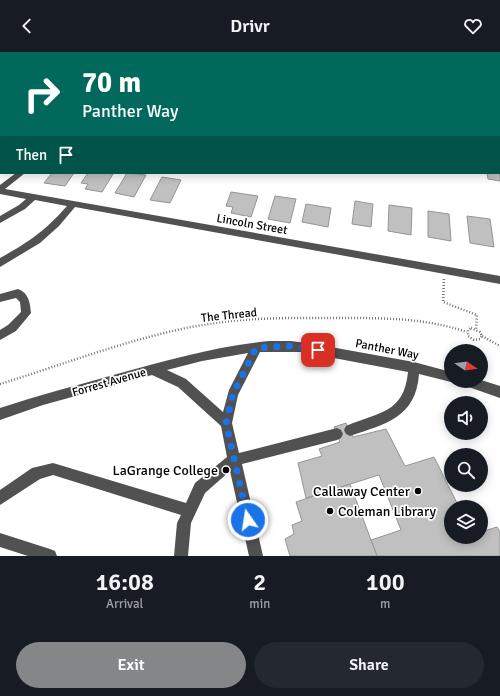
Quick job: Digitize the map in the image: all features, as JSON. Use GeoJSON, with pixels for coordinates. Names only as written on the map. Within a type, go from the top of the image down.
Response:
{"type":"FeatureCollection","features":[{"type":"Feature","properties":{"kind":"street"},"geometry":{"type":"LineString","coordinates":[[0,190],[20,174]]}},
{"type":"Feature","properties":{"kind":"street","name":"Lincoln Street"},"geometry":{"type":"LineString","coordinates":[[0,190],[500,280]]}},
{"type":"Feature","properties":{"kind":"street"},"geometry":{"type":"LineString","coordinates":[[0,220],[22,207],[33,197]]}},
{"type":"Feature","properties":{"kind":"street"},"geometry":{"type":"LineString","coordinates":[[0,263],[37,241],[56,224],[73,204]]}},
{"type":"Feature","properties":{"kind":"street"},"geometry":{"type":"LineString","coordinates":[[0,298],[18,293],[25,301],[26,313],[12,328],[0,335]]}},
{"type":"Feature","properties":{"kind":"street","name":"Panther Way"},"geometry":{"type":"LineString","coordinates":[[152,369],[210,355],[256,348],[290,346],[371,358],[444,374]]}},
{"type":"Feature","properties":{"kind":"street"},"geometry":{"type":"LineString","coordinates":[[256,348],[233,394],[226,423],[256,556]]}},
{"type":"Feature","properties":{"kind":"street"},"geometry":{"type":"LineString","coordinates":[[350,430],[387,418],[402,406],[408,400],[412,391],[414,367]]}},
{"type":"Feature","properties":{"kind":"street","name":"Forrest Avenue"},"geometry":{"type":"LineString","coordinates":[[0,414],[24,405],[152,369],[182,383],[207,404],[226,423]]}},
{"type":"Feature","properties":{"kind":"street"},"geometry":{"type":"LineString","coordinates":[[488,388],[500,392]]}},
{"type":"Feature","properties":{"kind":"street"},"geometry":{"type":"LineString","coordinates":[[181,556],[184,524],[200,488],[234,460],[337,434]]}},
{"type":"Feature","properties":{"kind":"street"},"geometry":{"type":"LineString","coordinates":[[0,498],[37,474],[53,469],[190,511]]}},
{"type":"Feature","properties":{"kind":"street"},"geometry":{"type":"LineString","coordinates":[[0,540],[50,556]]}},
{"type":"Feature","properties":{"kind":"path","name":"The Thread"},"geometry":{"type":"LineString","coordinates":[[445,270],[443,302],[477,315],[476,328],[482,336],[500,346]]}},
{"type":"Feature","properties":{"kind":"path","name":"The Thread"},"geometry":{"type":"LineString","coordinates":[[0,384],[143,339],[215,323],[295,318],[401,318],[449,326],[467,332],[468,336],[474,340],[479,340],[482,336]]}},
{"type":"Feature","properties":{"kind":"path"},"geometry":{"type":"LineString","coordinates":[[467,332],[469,328],[476,328]]}},
{"type":"Feature","properties":{"kind":"building"},"geometry":{"type":"Polygon","coordinates":[[[51,174],[73,174],[65,186],[44,183],[51,174]]]}},
{"type":"Feature","properties":{"kind":"building"},"geometry":{"type":"Polygon","coordinates":[[[87,174],[113,174],[102,192],[85,189],[88,184],[81,183],[87,174]]]}},
{"type":"Feature","properties":{"kind":"building"},"geometry":{"type":"Polygon","coordinates":[[[126,174],[146,175],[134,197],[115,193],[126,174]]]}},
{"type":"Feature","properties":{"kind":"building"},"geometry":{"type":"Polygon","coordinates":[[[487,174],[500,174],[500,181],[488,179],[487,174]]]}},
{"type":"Feature","properties":{"kind":"building"},"geometry":{"type":"Polygon","coordinates":[[[162,177],[181,180],[170,203],[150,200],[162,177]]]}},
{"type":"Feature","properties":{"kind":"building"},"geometry":{"type":"Polygon","coordinates":[[[231,192],[258,196],[251,217],[231,213],[233,207],[226,206],[231,192]]]}},
{"type":"Feature","properties":{"kind":"building"},"geometry":{"type":"Polygon","coordinates":[[[275,196],[296,199],[290,223],[268,219],[275,196]]]}},
{"type":"Feature","properties":{"kind":"building"},"geometry":{"type":"Polygon","coordinates":[[[355,201],[373,204],[371,227],[352,224],[355,201]]]}},
{"type":"Feature","properties":{"kind":"building"},"geometry":{"type":"Polygon","coordinates":[[[306,204],[331,208],[328,227],[302,222],[306,204]]]}},
{"type":"Feature","properties":{"kind":"building"},"geometry":{"type":"Polygon","coordinates":[[[389,205],[412,208],[411,235],[388,231],[389,205]]]}},
{"type":"Feature","properties":{"kind":"building"},"geometry":{"type":"Polygon","coordinates":[[[428,211],[449,214],[451,241],[428,237],[428,211]]]}},
{"type":"Feature","properties":{"kind":"building"},"geometry":{"type":"Polygon","coordinates":[[[467,216],[490,219],[494,247],[470,243],[467,216]]]}},
{"type":"Feature","properties":{"kind":"building","name":"Callaway Center"},"geometry":{"type":"Polygon","coordinates":[[[346,423],[353,437],[386,429],[405,466],[434,457],[444,477],[444,492],[452,492],[456,500],[444,500],[444,544],[488,544],[488,530],[497,527],[500,532],[500,556],[377,556],[371,540],[401,530],[379,475],[306,498],[298,463],[322,456],[319,449],[340,442],[334,427],[346,423]]]}},
{"type":"Feature","properties":{"kind":"building","name":"Coleman Library"},"geometry":{"type":"Polygon","coordinates":[[[350,484],[377,556],[290,556],[285,539],[294,534],[292,525],[302,521],[296,502],[350,484]]]}},
{"type":"Feature","properties":{"kind":"place","name":"LaGrange College"},"geometry":{"type":"Point","coordinates":[226,470]}},
{"type":"Feature","properties":{"kind":"place","name":"Callaway Center"},"geometry":{"type":"Point","coordinates":[418,491]}},
{"type":"Feature","properties":{"kind":"place","name":"Coleman Library"},"geometry":{"type":"Point","coordinates":[330,511]}},
{"type":"Feature","properties":{"kind":"route"},"geometry":{"type":"LineString","coordinates":[[248,520],[226,423],[233,394],[256,348],[290,346],[318,350]]}}]}
